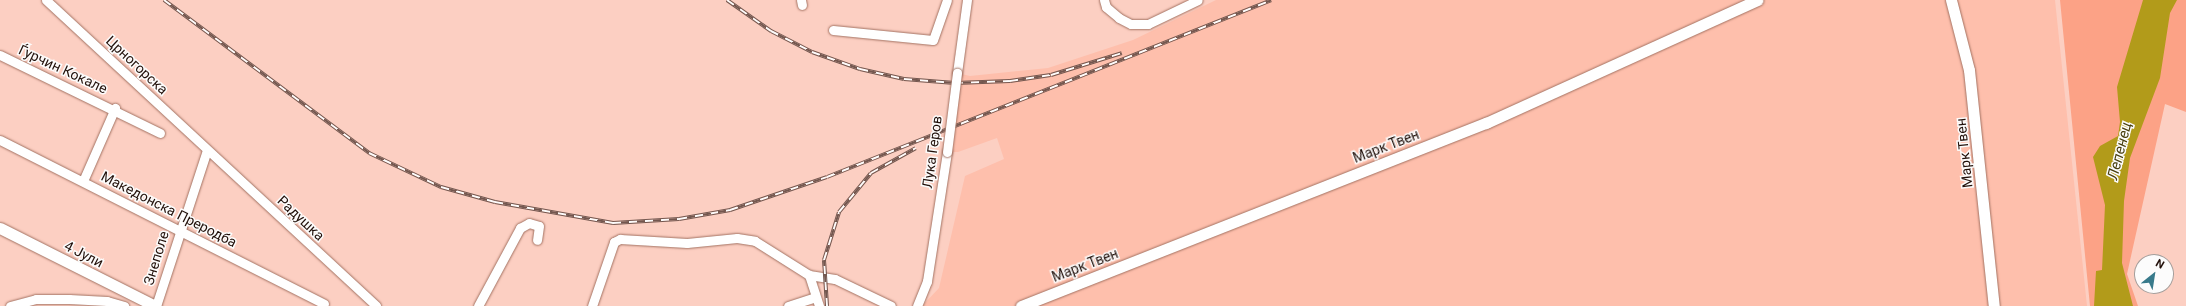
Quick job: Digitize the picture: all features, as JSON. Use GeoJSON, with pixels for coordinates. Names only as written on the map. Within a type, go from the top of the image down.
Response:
{"type":"FeatureCollection","features":[{"type":"Feature","properties":{"kind":"street","name":"Црногорска"},"geometry":{"type":"LineString","coordinates":[[46,0],[207,150]]}},
{"type":"Feature","properties":{"kind":"street"},"geometry":{"type":"LineString","coordinates":[[833,30],[933,40],[948,0]]}},
{"type":"Feature","properties":{"kind":"street","name":"Лука Геров"},"geometry":{"type":"LineString","coordinates":[[917,306],[927,280],[947,152],[967,0]]}},
{"type":"Feature","properties":{"kind":"street"},"geometry":{"type":"LineString","coordinates":[[1104,0],[1106,7],[1119,18],[1131,24],[1148,24],[1198,0]]}},
{"type":"Feature","properties":{"kind":"street","name":"Марк Твен"},"geometry":{"type":"LineString","coordinates":[[1021,306],[1486,123],[1757,0]]}},
{"type":"Feature","properties":{"kind":"street","name":"Марк Твен"},"geometry":{"type":"LineString","coordinates":[[1951,0],[1969,70],[1994,306]]}},
{"type":"Feature","properties":{"kind":"street","name":"Ѓурчин Кокале"},"geometry":{"type":"LineString","coordinates":[[0,55],[115,108],[160,133]]}},
{"type":"Feature","properties":{"kind":"street","name":"Ѓурчин Кокале"},"geometry":{"type":"LineString","coordinates":[[83,181],[115,108]]}},
{"type":"Feature","properties":{"kind":"street","name":"Македонска Преродба"},"geometry":{"type":"LineString","coordinates":[[0,140],[179,229],[324,304]]}},
{"type":"Feature","properties":{"kind":"street","name":"Знеполе"},"geometry":{"type":"LineString","coordinates":[[155,306],[179,229],[207,150]]}},
{"type":"Feature","properties":{"kind":"street","name":"Радушка"},"geometry":{"type":"LineString","coordinates":[[207,150],[376,306]]}},
{"type":"Feature","properties":{"kind":"street"},"geometry":{"type":"LineString","coordinates":[[478,306],[520,228],[529,223],[539,226],[537,240]]}},
{"type":"Feature","properties":{"kind":"street","name":"4 Јули"},"geometry":{"type":"LineString","coordinates":[[0,228],[155,306]]}},
{"type":"Feature","properties":{"kind":"street"},"geometry":{"type":"LineString","coordinates":[[592,306],[614,242],[620,239],[687,243],[749,238],[809,276],[835,279],[891,306]]}},
{"type":"Feature","properties":{"kind":"street"},"geometry":{"type":"LineString","coordinates":[[809,276],[819,306]]}},
{"type":"Feature","properties":{"kind":"street"},"geometry":{"type":"LineString","coordinates":[[788,306],[815,297]]}},
{"type":"Feature","properties":{"kind":"street"},"geometry":{"type":"LineString","coordinates":[[10,306],[36,299],[107,301],[124,306]]}},
{"type":"Feature","properties":{"kind":"shaded area"},"geometry":{"type":"Polygon","coordinates":[[[1216,0],[2055,0],[2087,306],[922,306],[939,288],[965,176],[1004,159],[997,138],[958,152],[947,152],[957,73],[970,76],[1048,68],[1133,40],[1216,0]]]}},
{"type":"Feature","properties":{"kind":"shaded area"},"geometry":{"type":"Polygon","coordinates":[[[2060,0],[2186,0],[2186,112],[2165,104],[2127,274],[2138,306],[2090,306],[2060,0]]]}},
{"type":"Feature","properties":{"kind":"water","name":"Лепенец"},"geometry":{"type":"Polygon","coordinates":[[[2143,0],[2177,0],[2170,13],[2160,78],[2130,158],[2124,201],[2122,263],[2133,306],[2094,306],[2096,271],[2102,270],[2105,205],[2093,157],[2100,146],[2118,136],[2120,122],[2117,87],[2143,0]]]}},
{"type":"Feature","properties":{"kind":"railway"},"geometry":{"type":"LineString","coordinates":[[164,0],[369,153],[441,187],[495,202],[613,223],[679,219],[730,210],[827,177],[1271,0]]}},
{"type":"Feature","properties":{"kind":"railway"},"geometry":{"type":"LineString","coordinates":[[727,0],[771,31],[812,52],[860,69],[904,79],[955,83],[1010,81],[1051,75],[1122,53]]}},
{"type":"Feature","properties":{"kind":"railway"},"geometry":{"type":"LineString","coordinates":[[827,306],[824,260],[839,212],[871,173],[916,148]]}}]}
